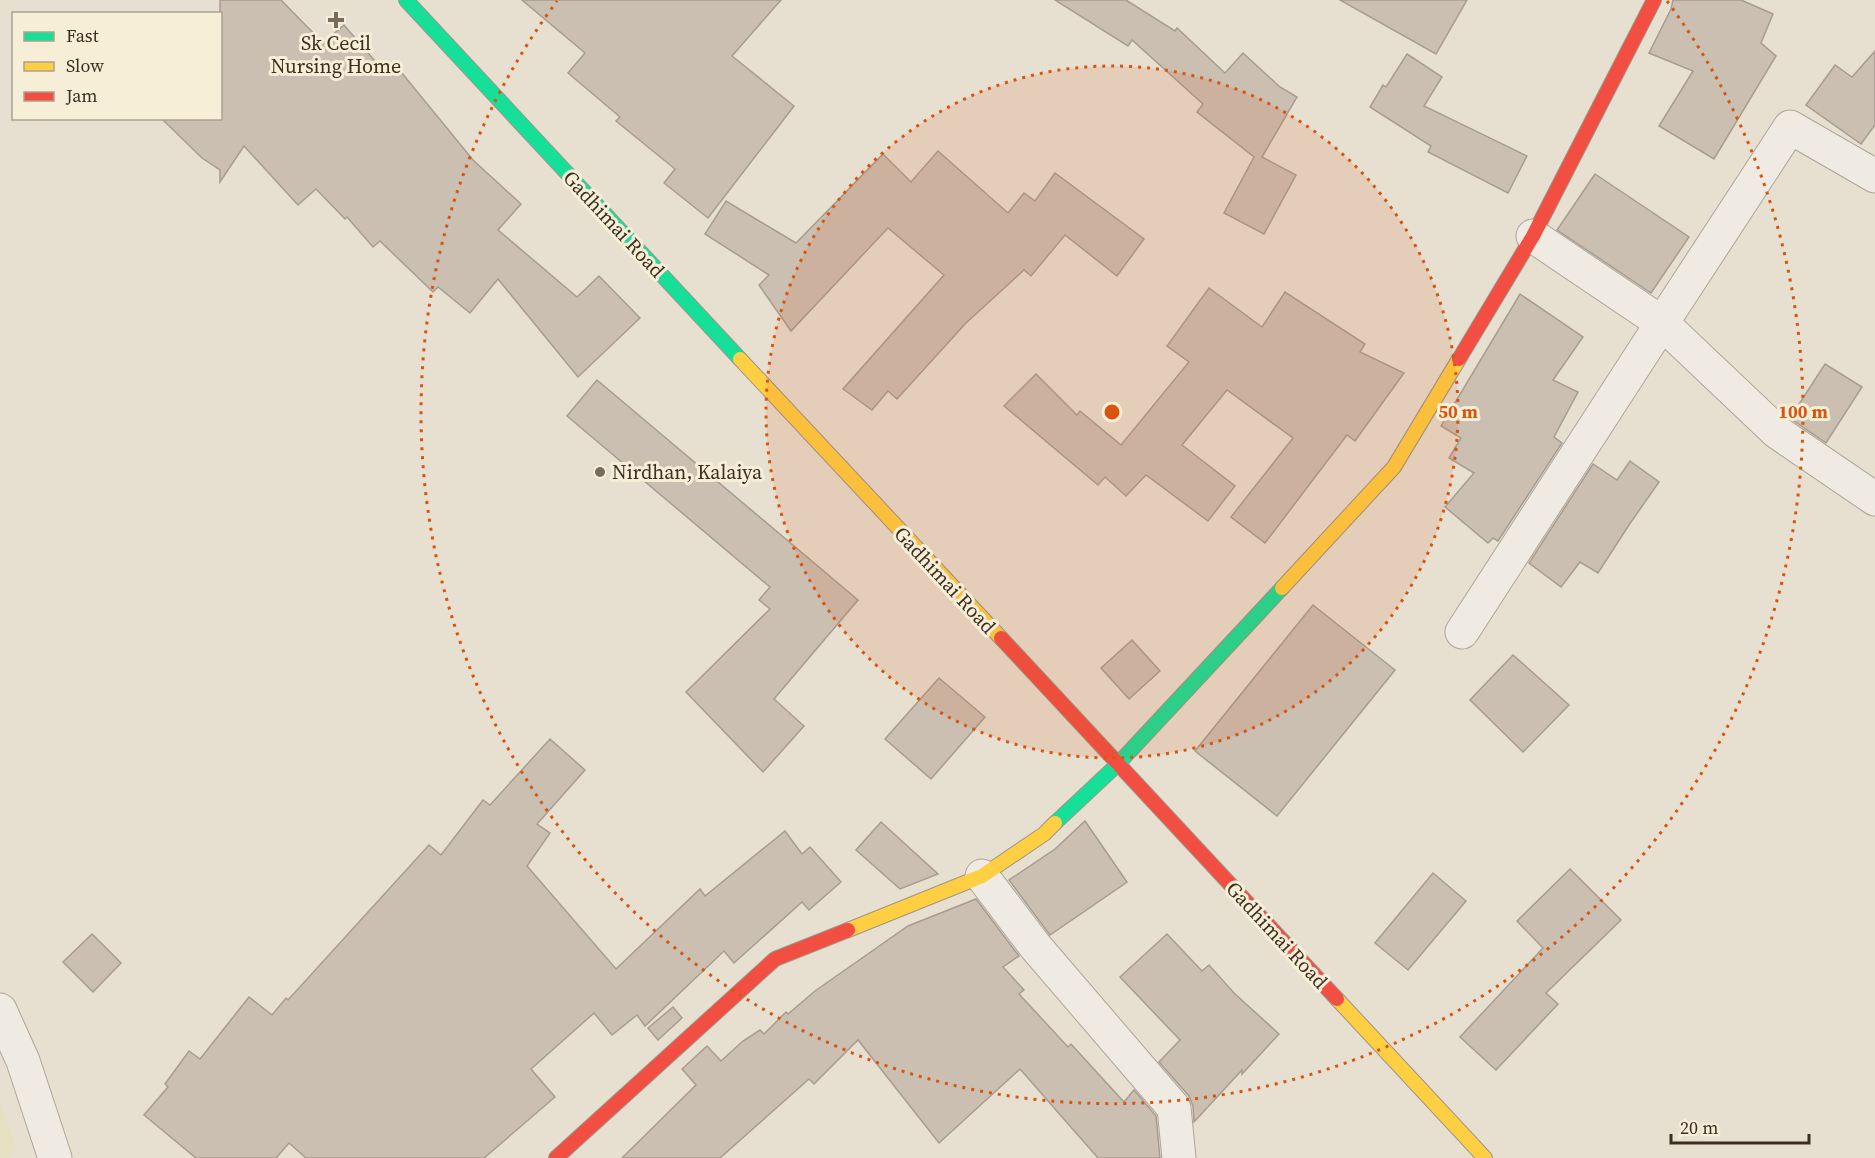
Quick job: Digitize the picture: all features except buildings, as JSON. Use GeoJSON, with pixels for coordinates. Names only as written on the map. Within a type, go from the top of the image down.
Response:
{"type":"FeatureCollection","features":[{"type":"Feature","properties":{"kind":"street"},"geometry":{"type":"LineString","coordinates":[[556,1158],[775,959],[982,876],[1044,834],[1117,765],[1394,466],[1533,236],[1654,0]]}},
{"type":"Feature","properties":{"kind":"street","name":"Gadhimai Road"},"geometry":{"type":"LineString","coordinates":[[411,2],[1117,765],[1485,1158]]}},
{"type":"Feature","properties":{"kind":"street"},"geometry":{"type":"LineString","coordinates":[[1461,632],[1790,127],[1875,177]]}},
{"type":"Feature","properties":{"kind":"street"},"geometry":{"type":"LineString","coordinates":[[1533,236],[1662,323],[1777,432],[1875,499]]}},
{"type":"Feature","properties":{"kind":"street"},"geometry":{"type":"LineString","coordinates":[[982,876],[1035,946],[1174,1107],[1179,1158]]}},
{"type":"Feature","properties":{"kind":"street"},"geometry":{"type":"LineString","coordinates":[[0,1010],[23,1061],[55,1158]]}},
{"type":"Feature","properties":{"kind":"shaded area"},"geometry":{"type":"Polygon","coordinates":[[[0,1104],[17,1148],[8,1158],[0,1158],[0,1104]]]}},
{"type":"Feature","properties":{"kind":"traffic: fast"},"geometry":{"type":"LineString","coordinates":[[406,0],[740,359]]}},
{"type":"Feature","properties":{"kind":"traffic: fast"},"geometry":{"type":"LineString","coordinates":[[1055,823],[1117,765],[1282,588]]}},
{"type":"Feature","properties":{"kind":"traffic: slow"},"geometry":{"type":"LineString","coordinates":[[740,359],[1001,638]]}},
{"type":"Feature","properties":{"kind":"traffic: slow"},"geometry":{"type":"LineString","coordinates":[[1282,588],[1394,467],[1459,359]]}},
{"type":"Feature","properties":{"kind":"traffic: slow"},"geometry":{"type":"LineString","coordinates":[[848,930],[982,876],[1044,834],[1055,823]]}},
{"type":"Feature","properties":{"kind":"traffic: slow"},"geometry":{"type":"LineString","coordinates":[[1337,999],[1485,1158]]}},
{"type":"Feature","properties":{"kind":"traffic: jam"},"geometry":{"type":"LineString","coordinates":[[1459,359],[1533,236],[1654,0]]}},
{"type":"Feature","properties":{"kind":"traffic: jam"},"geometry":{"type":"LineString","coordinates":[[1001,638],[1337,999]]}},
{"type":"Feature","properties":{"kind":"traffic: jam"},"geometry":{"type":"LineString","coordinates":[[556,1158],[775,959],[848,930]]}},
{"type":"Feature","properties":{"kind":"place","name":"Sk Cecil Nursing Home"},"geometry":{"type":"Point","coordinates":[336,20]}},
{"type":"Feature","properties":{"kind":"place","name":"Nirdhan, Kalaiya"},"geometry":{"type":"Point","coordinates":[600,472]}}]}
